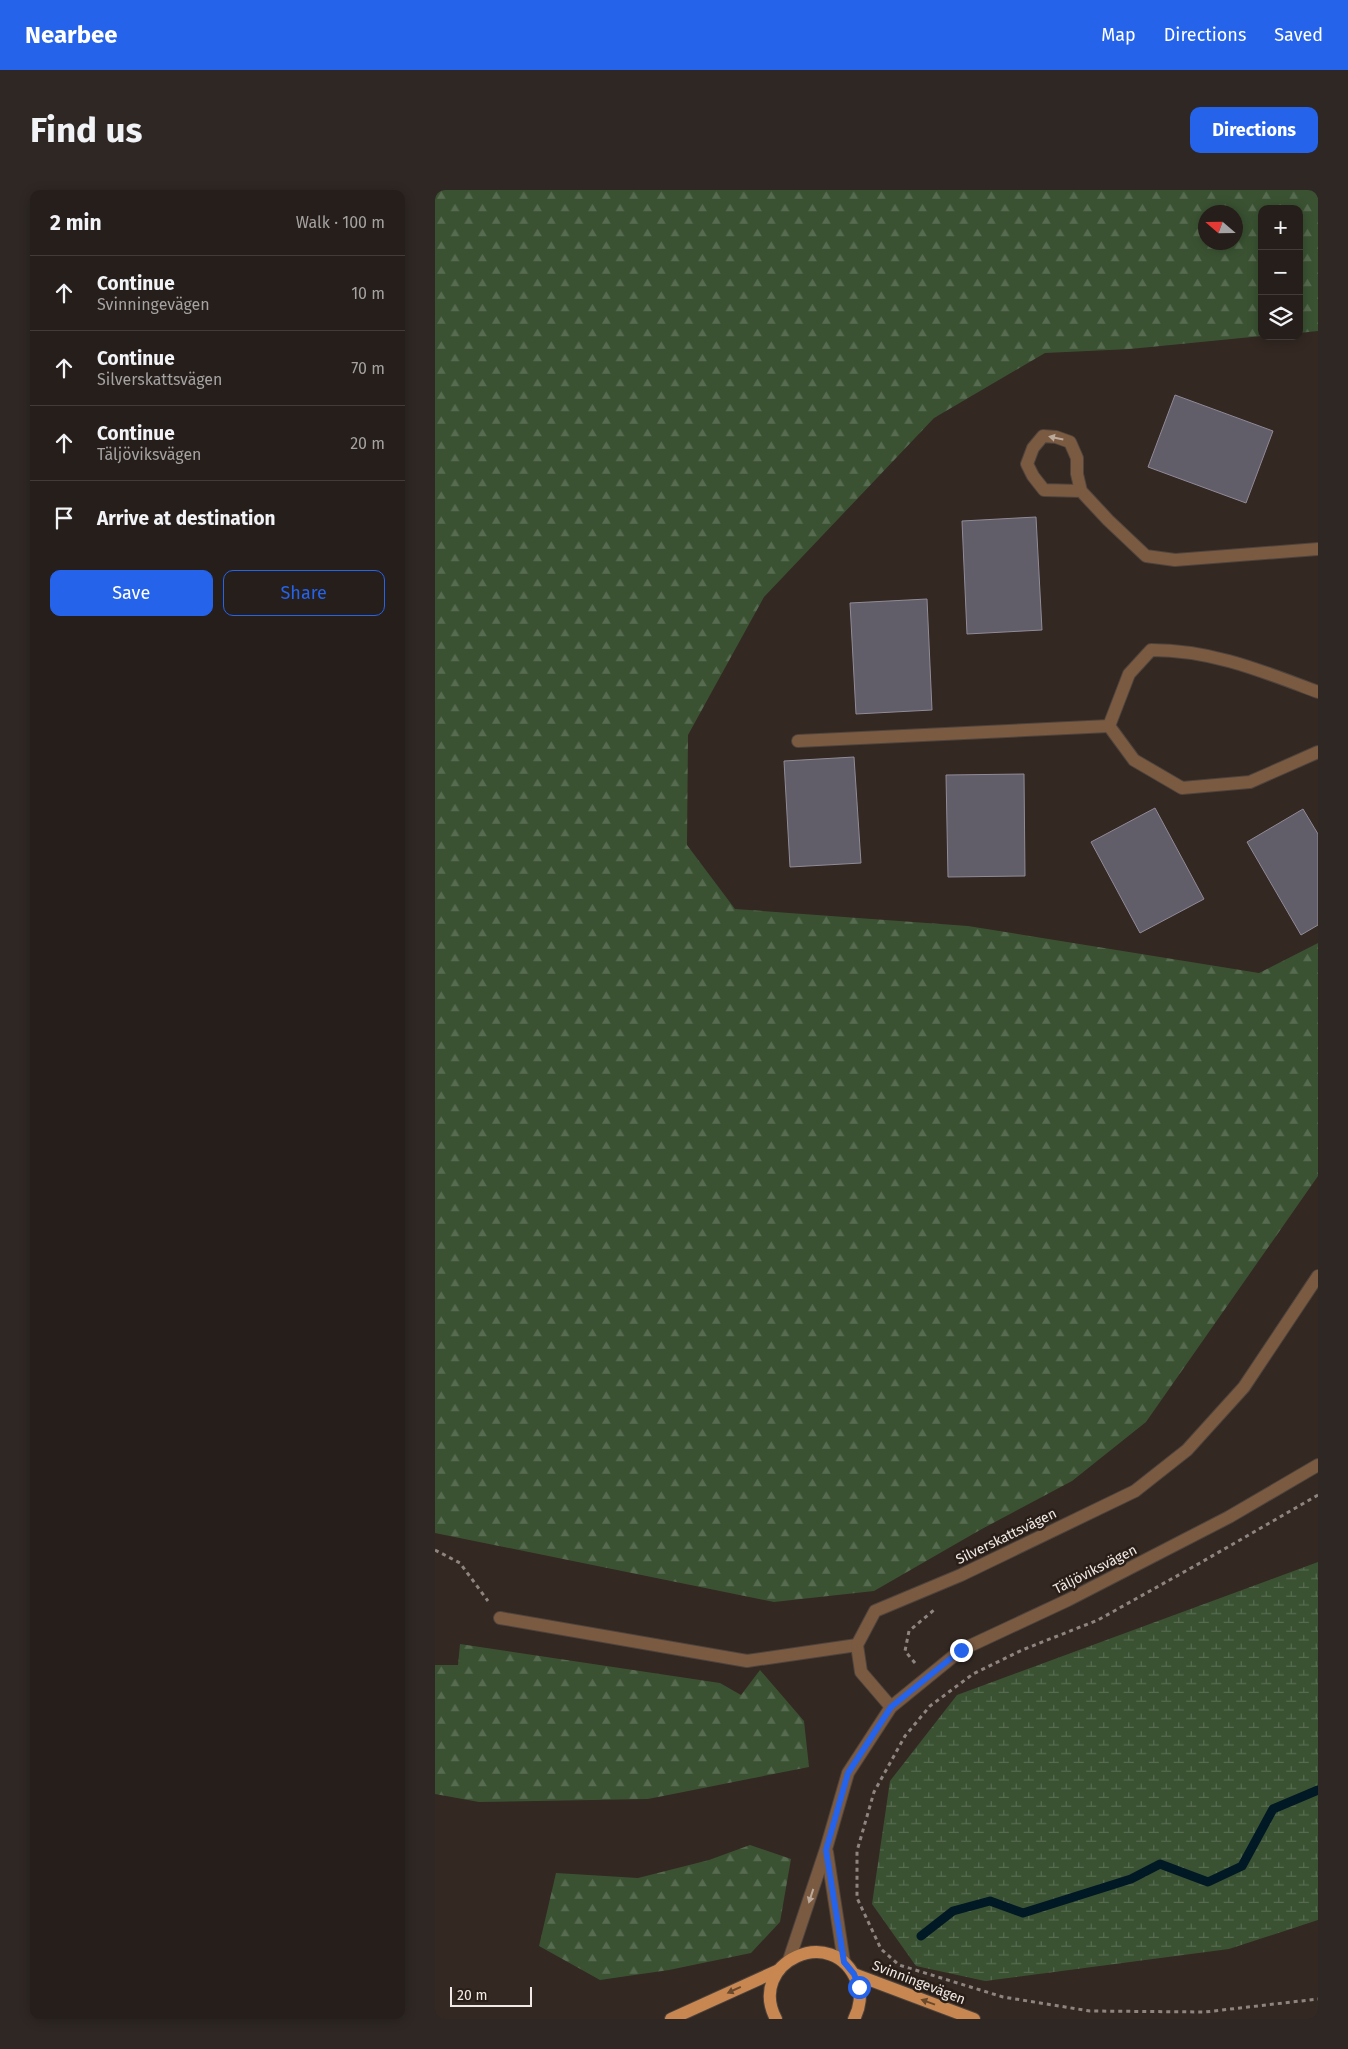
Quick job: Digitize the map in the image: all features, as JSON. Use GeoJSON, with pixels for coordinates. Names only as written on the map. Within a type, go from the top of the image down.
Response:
{"type":"FeatureCollection","features":[{"type":"Feature","properties":{"kind":"main road","name":"Svinningevägen"},"geometry":{"type":"LineString","coordinates":[[776,2019],[772,2012],[769,1997],[772,1983],[779,1970],[789,1960],[802,1954],[817,1952],[831,1954],[844,1962],[854,1974],[859,1987],[860,2002],[854,2019]]}},
{"type":"Feature","properties":{"kind":"main road","name":"Svinningevägen"},"geometry":{"type":"LineString","coordinates":[[671,2019],[779,1970]]}},
{"type":"Feature","properties":{"kind":"main road","name":"Svinningevägen"},"geometry":{"type":"LineString","coordinates":[[854,1974],[974,2019]]}},
{"type":"Feature","properties":{"kind":"street"},"geometry":{"type":"LineString","coordinates":[[1081,491],[1045,490],[1033,476],[1027,464],[1033,448],[1043,436],[1056,437],[1070,442],[1077,458],[1077,474],[1081,491],[1146,556],[1175,560],[1318,549]]}},
{"type":"Feature","properties":{"kind":"street"},"geometry":{"type":"LineString","coordinates":[[1109,726],[1129,674],[1151,650],[1180,650],[1238,663],[1318,692]]}},
{"type":"Feature","properties":{"kind":"street"},"geometry":{"type":"LineString","coordinates":[[798,741],[1109,726]]}},
{"type":"Feature","properties":{"kind":"street"},"geometry":{"type":"LineString","coordinates":[[1109,726],[1134,760],[1182,788],[1250,782],[1318,752]]}},
{"type":"Feature","properties":{"kind":"street","name":"Silverskattsvägen"},"geometry":{"type":"LineString","coordinates":[[857,1646],[875,1611],[961,1575],[1135,1491],[1187,1450],[1244,1387],[1318,1276]]}},
{"type":"Feature","properties":{"kind":"street","name":"Täljöviksvägen"},"geometry":{"type":"LineString","coordinates":[[891,1707],[961,1650],[1068,1600],[1229,1517],[1318,1465]]}},
{"type":"Feature","properties":{"kind":"street"},"geometry":{"type":"LineString","coordinates":[[500,1618],[747,1661],[857,1646],[861,1672],[891,1707],[848,1773],[826,1850],[789,1960]]}},
{"type":"Feature","properties":{"kind":"street"},"geometry":{"type":"LineString","coordinates":[[826,1850],[844,1962]]}},
{"type":"Feature","properties":{"kind":"path"},"geometry":{"type":"LineString","coordinates":[[1318,1495],[1200,1564],[1098,1620],[1022,1650],[973,1674],[930,1706],[905,1736],[874,1792],[857,1851],[857,1898],[881,1949],[899,1965],[1003,1997],[1089,2010],[1205,2012],[1318,1999]]}},
{"type":"Feature","properties":{"kind":"path"},"geometry":{"type":"LineString","coordinates":[[435,1550],[460,1563],[500,1618]]}},
{"type":"Feature","properties":{"kind":"path"},"geometry":{"type":"LineString","coordinates":[[938,1606],[909,1631],[905,1652],[945,1695]]}},
{"type":"Feature","properties":{"kind":"green space"},"geometry":{"type":"Polygon","coordinates":[[[435,190],[1318,190],[1318,331],[1303,333],[1303,205],[1258,205],[1258,336],[1130,349],[1045,353],[934,418],[764,597],[688,735],[687,845],[735,909],[968,926],[1259,973],[1318,943],[1318,1176],[1146,1422],[1072,1481],[980,1530],[874,1591],[774,1602],[435,1533],[435,190]]]}},
{"type":"Feature","properties":{"kind":"green space"},"geometry":{"type":"Polygon","coordinates":[[[1318,1562],[1318,1920],[1229,1949],[985,1981],[916,1966],[872,1904],[890,1781],[957,1695],[1318,1562]]]}},
{"type":"Feature","properties":{"kind":"green space"},"geometry":{"type":"Polygon","coordinates":[[[460,1644],[720,1683],[741,1695],[760,1670],[804,1721],[809,1767],[648,1799],[479,1802],[435,1794],[435,1665],[458,1665],[460,1644]]]}},
{"type":"Feature","properties":{"kind":"green space"},"geometry":{"type":"Polygon","coordinates":[[[750,1845],[791,1859],[780,1922],[751,1953],[669,1970],[600,1980],[539,1946],[556,1873],[638,1878],[709,1860],[750,1845]]]}},
{"type":"Feature","properties":{"kind":"building"},"geometry":{"type":"Polygon","coordinates":[[[1175,395],[1273,431],[1246,503],[1148,467],[1175,395]]]}},
{"type":"Feature","properties":{"kind":"building"},"geometry":{"type":"Polygon","coordinates":[[[1036,517],[1042,630],[967,634],[962,521],[1036,517]]]}},
{"type":"Feature","properties":{"kind":"building"},"geometry":{"type":"Polygon","coordinates":[[[927,599],[932,710],[856,714],[850,603],[927,599]]]}},
{"type":"Feature","properties":{"kind":"building"},"geometry":{"type":"Polygon","coordinates":[[[854,757],[861,863],[790,867],[784,761],[854,757]]]}},
{"type":"Feature","properties":{"kind":"building"},"geometry":{"type":"Polygon","coordinates":[[[1024,774],[1025,876],[948,877],[946,775],[1024,774]]]}},
{"type":"Feature","properties":{"kind":"building"},"geometry":{"type":"Polygon","coordinates":[[[1155,808],[1204,899],[1140,933],[1091,842],[1155,808]]]}},
{"type":"Feature","properties":{"kind":"building"},"geometry":{"type":"Polygon","coordinates":[[[1303,809],[1318,834],[1318,925],[1301,935],[1247,842],[1303,809]]]}},
{"type":"Feature","properties":{"kind":"waterway"},"geometry":{"type":"LineString","coordinates":[[921,1936],[953,1911],[990,1901],[1023,1913],[1131,1879],[1160,1864],[1208,1882],[1242,1866],[1273,1809],[1318,1790]]}},
{"type":"Feature","properties":{"kind":"route"},"geometry":{"type":"LineString","coordinates":[[859,1987],[854,1974],[844,1962],[826,1850],[848,1773],[891,1707],[961,1650]]}}]}
